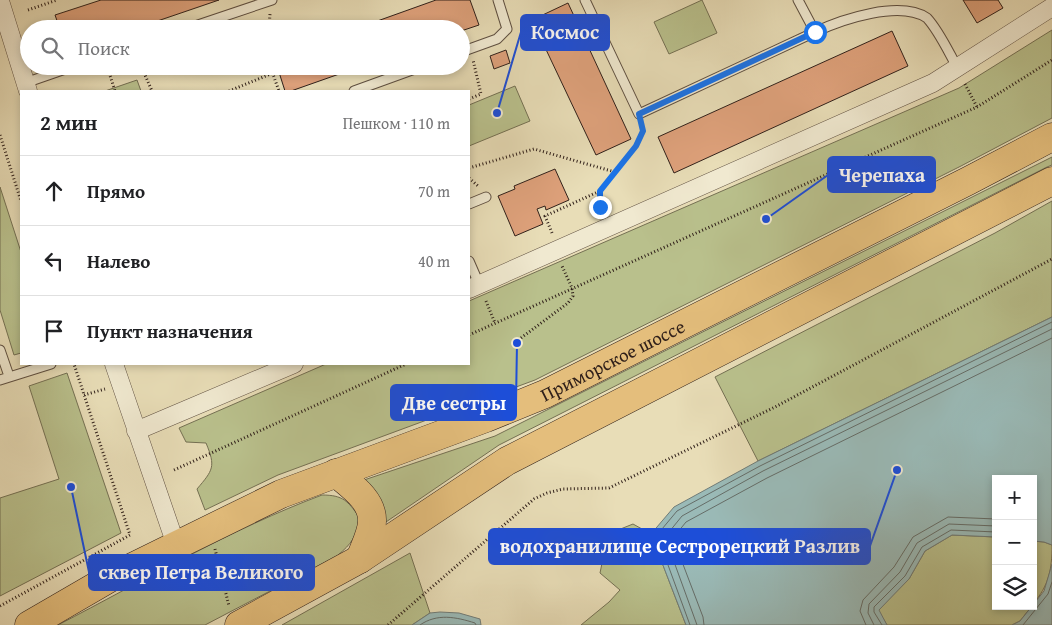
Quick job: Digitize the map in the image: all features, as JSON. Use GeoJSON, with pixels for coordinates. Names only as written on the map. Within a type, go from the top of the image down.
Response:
{"type":"FeatureCollection","features":[{"type":"Feature","properties":{"kind":"highway","name":"Приморское шоссе"},"geometry":{"type":"LineString","coordinates":[[32,624],[110,578],[281,494],[486,418],[545,394],[1052,137]]}},
{"type":"Feature","properties":{"kind":"highway"},"geometry":{"type":"LineString","coordinates":[[235,619],[360,559],[507,461],[1052,181]]}},
{"type":"Feature","properties":{"kind":"highway"},"geometry":{"type":"LineString","coordinates":[[336,473],[360,494],[369,506],[372,522],[360,559]]}},
{"type":"Feature","properties":{"kind":"street"},"geometry":{"type":"LineString","coordinates":[[0,1],[20,65]]}},
{"type":"Feature","properties":{"kind":"street"},"geometry":{"type":"LineString","coordinates":[[474,287],[555,243],[932,82],[1052,7]]}},
{"type":"Feature","properties":{"kind":"street"},"geometry":{"type":"LineString","coordinates":[[23,75],[27,87]]}},
{"type":"Feature","properties":{"kind":"street"},"geometry":{"type":"LineString","coordinates":[[114,365],[176,545]]}},
{"type":"Feature","properties":{"kind":"street"},"geometry":{"type":"LineString","coordinates":[[136,431],[292,365]]}},
{"type":"Feature","properties":{"kind":"lane"},"geometry":{"type":"LineString","coordinates":[[213,20],[272,0]]}},
{"type":"Feature","properties":{"kind":"lane"},"geometry":{"type":"LineString","coordinates":[[470,49],[497,39],[507,30],[498,0]]}},
{"type":"Feature","properties":{"kind":"lane"},"geometry":{"type":"LineString","coordinates":[[585,0],[639,114],[863,10],[895,6],[915,9],[926,18],[957,68]]}},
{"type":"Feature","properties":{"kind":"lane"},"geometry":{"type":"LineString","coordinates":[[798,0],[815,32]]}},
{"type":"Feature","properties":{"kind":"lane"},"geometry":{"type":"LineString","coordinates":[[27,87],[54,75]]}},
{"type":"Feature","properties":{"kind":"lane"},"geometry":{"type":"LineString","coordinates":[[357,90],[398,75]]}},
{"type":"Feature","properties":{"kind":"lane"},"geometry":{"type":"LineString","coordinates":[[470,204],[486,197]]}},
{"type":"Feature","properties":{"kind":"lane"},"geometry":{"type":"LineString","coordinates":[[470,267],[474,287]]}},
{"type":"Feature","properties":{"kind":"lane"},"geometry":{"type":"LineString","coordinates":[[0,350],[5,378],[48,365]]}},
{"type":"Feature","properties":{"kind":"path"},"geometry":{"type":"LineString","coordinates":[[28,10],[57,0]]}},
{"type":"Feature","properties":{"kind":"path"},"geometry":{"type":"LineString","coordinates":[[470,99],[481,94],[473,62],[479,46]]}},
{"type":"Feature","properties":{"kind":"path"},"geometry":{"type":"LineString","coordinates":[[470,335],[976,107],[1052,60]]}},
{"type":"Feature","properties":{"kind":"path"},"geometry":{"type":"LineString","coordinates":[[957,68],[976,107]]}},
{"type":"Feature","properties":{"kind":"path"},"geometry":{"type":"LineString","coordinates":[[110,75],[115,90]]}},
{"type":"Feature","properties":{"kind":"path"},"geometry":{"type":"LineString","coordinates":[[145,75],[152,90]]}},
{"type":"Feature","properties":{"kind":"path"},"geometry":{"type":"LineString","coordinates":[[231,90],[266,75]]}},
{"type":"Feature","properties":{"kind":"path"},"geometry":{"type":"LineString","coordinates":[[274,75],[279,90]]}},
{"type":"Feature","properties":{"kind":"path"},"geometry":{"type":"LineString","coordinates":[[521,338],[568,303],[573,296],[572,288],[545,216],[600,191],[636,146],[643,131],[639,114]]}},
{"type":"Feature","properties":{"kind":"path"},"geometry":{"type":"LineString","coordinates":[[0,135],[20,198]]}},
{"type":"Feature","properties":{"kind":"path"},"geometry":{"type":"LineString","coordinates":[[470,168],[534,149],[615,172]]}},
{"type":"Feature","properties":{"kind":"path"},"geometry":{"type":"LineString","coordinates":[[600,191],[600,214]]}},
{"type":"Feature","properties":{"kind":"path"},"geometry":{"type":"LineString","coordinates":[[388,625],[534,499],[563,489],[609,488],[775,407],[1052,259]]}},
{"type":"Feature","properties":{"kind":"path"},"geometry":{"type":"LineString","coordinates":[[474,287],[495,323]]}},
{"type":"Feature","properties":{"kind":"path"},"geometry":{"type":"LineString","coordinates":[[0,606],[130,535],[74,365]]}},
{"type":"Feature","properties":{"kind":"path"},"geometry":{"type":"LineString","coordinates":[[174,470],[404,365]]}},
{"type":"Feature","properties":{"kind":"path"},"geometry":{"type":"LineString","coordinates":[[84,395],[105,389]]}},
{"type":"Feature","properties":{"kind":"path"},"geometry":{"type":"LineString","coordinates":[[214,544],[235,619]]}},
{"type":"Feature","properties":{"kind":"green space"},"geometry":{"type":"Polygon","coordinates":[[[702,0],[717,33],[669,54],[654,22],[702,0]]]}},
{"type":"Feature","properties":{"kind":"green space"},"geometry":{"type":"Polygon","coordinates":[[[1052,30],[1052,118],[961,166],[535,380],[278,475],[205,510],[197,489],[210,472],[212,463],[209,451],[206,443],[186,442],[179,428],[324,365],[470,365],[470,301],[959,88],[1052,30]]]}},
{"type":"Feature","properties":{"kind":"green space"},"geometry":{"type":"Polygon","coordinates":[[[137,80],[141,90],[108,90],[137,80]]]}},
{"type":"Feature","properties":{"kind":"green space"},"geometry":{"type":"Polygon","coordinates":[[[515,86],[530,121],[470,146],[470,105],[515,86]]]}},
{"type":"Feature","properties":{"kind":"green space"},"geometry":{"type":"Polygon","coordinates":[[[1052,157],[1052,165],[499,445],[383,524],[364,480],[495,436],[1052,157]]]}},
{"type":"Feature","properties":{"kind":"green space"},"geometry":{"type":"Polygon","coordinates":[[[0,187],[20,249],[20,353],[14,355],[0,310],[0,187]]]}},
{"type":"Feature","properties":{"kind":"green space"},"geometry":{"type":"Polygon","coordinates":[[[1052,201],[1052,317],[758,461],[715,377],[995,233],[1052,201]]]}},
{"type":"Feature","properties":{"kind":"green space"},"geometry":{"type":"Polygon","coordinates":[[[67,373],[121,533],[0,596],[0,498],[59,479],[29,386],[67,373]]]}},
{"type":"Feature","properties":{"kind":"green space"},"geometry":{"type":"Polygon","coordinates":[[[322,495],[335,496],[344,500],[359,517],[355,535],[346,547],[337,556],[205,625],[58,625],[221,539],[322,495]]]}},
{"type":"Feature","properties":{"kind":"green space"},"geometry":{"type":"Polygon","coordinates":[[[633,524],[651,534],[686,625],[581,625],[609,602],[620,590],[600,573],[608,534],[633,524]]]}},
{"type":"Feature","properties":{"kind":"green space"},"geometry":{"type":"Polygon","coordinates":[[[952,535],[992,537],[992,610],[1029,610],[1020,621],[1012,625],[887,625],[878,610],[909,579],[925,551],[952,535]]]}},
{"type":"Feature","properties":{"kind":"green space"},"geometry":{"type":"Polygon","coordinates":[[[1037,541],[1052,545],[1048,577],[1037,598],[1037,541]]]}},
{"type":"Feature","properties":{"kind":"green space"},"geometry":{"type":"Polygon","coordinates":[[[410,553],[430,613],[412,625],[282,625],[410,553]]]}},
{"type":"Feature","properties":{"kind":"water"},"geometry":{"type":"Polygon","coordinates":[[[1052,317],[1052,545],[1037,541],[1037,475],[992,475],[992,537],[952,535],[925,551],[909,579],[879,610],[887,625],[686,625],[651,534],[674,507],[758,461],[1052,317]]]}},
{"type":"Feature","properties":{"kind":"water"},"geometry":{"type":"Polygon","coordinates":[[[1052,564],[1052,625],[1012,625],[1020,621],[1029,610],[1037,610],[1037,600],[1044,591],[1052,564]]]}},
{"type":"Feature","properties":{"kind":"water"},"geometry":{"type":"Polygon","coordinates":[[[430,613],[459,613],[480,619],[481,625],[412,625],[430,613]]]}},
{"type":"Feature","properties":{"kind":"building"},"geometry":{"type":"Polygon","coordinates":[[[101,0],[219,0],[160,20],[57,20],[55,15],[101,0]]]}},
{"type":"Feature","properties":{"kind":"building"},"geometry":{"type":"Polygon","coordinates":[[[436,0],[470,0],[479,25],[470,28],[470,20],[380,20],[436,0]]]}},
{"type":"Feature","properties":{"kind":"building"},"geometry":{"type":"Polygon","coordinates":[[[963,0],[998,0],[1003,8],[977,23],[963,0]]]}},
{"type":"Feature","properties":{"kind":"building"},"geometry":{"type":"Polygon","coordinates":[[[568,3],[631,139],[596,155],[532,20],[568,3]]]}},
{"type":"Feature","properties":{"kind":"building"},"geometry":{"type":"Polygon","coordinates":[[[892,31],[908,66],[674,173],[658,137],[892,31]]]}},
{"type":"Feature","properties":{"kind":"building"},"geometry":{"type":"Polygon","coordinates":[[[506,50],[510,63],[494,69],[490,56],[506,50]]]}},
{"type":"Feature","properties":{"kind":"building"},"geometry":{"type":"Polygon","coordinates":[[[280,75],[336,75],[294,90],[285,90],[280,75]]]}},
{"type":"Feature","properties":{"kind":"building"},"geometry":{"type":"Polygon","coordinates":[[[555,169],[569,200],[546,210],[545,206],[537,209],[543,224],[515,236],[498,196],[515,189],[514,186],[555,169]]]}},
{"type":"Feature","properties":{"kind":"place","name":"Космос"},"geometry":{"type":"Point","coordinates":[497,113]}},
{"type":"Feature","properties":{"kind":"place","name":"Черепаха"},"geometry":{"type":"Point","coordinates":[766,219]}},
{"type":"Feature","properties":{"kind":"place","name":"Две сестры"},"geometry":{"type":"Point","coordinates":[517,343]}},
{"type":"Feature","properties":{"kind":"place","name":"водохранилище Сестрорецкий Разлив"},"geometry":{"type":"Point","coordinates":[897,470]}},
{"type":"Feature","properties":{"kind":"place","name":"сквер Петра Великого"},"geometry":{"type":"Point","coordinates":[71,487]}},
{"type":"Feature","properties":{"kind":"route"},"geometry":{"type":"LineString","coordinates":[[600,207],[600,191],[636,146],[643,131],[639,114],[815,32]]}}]}
